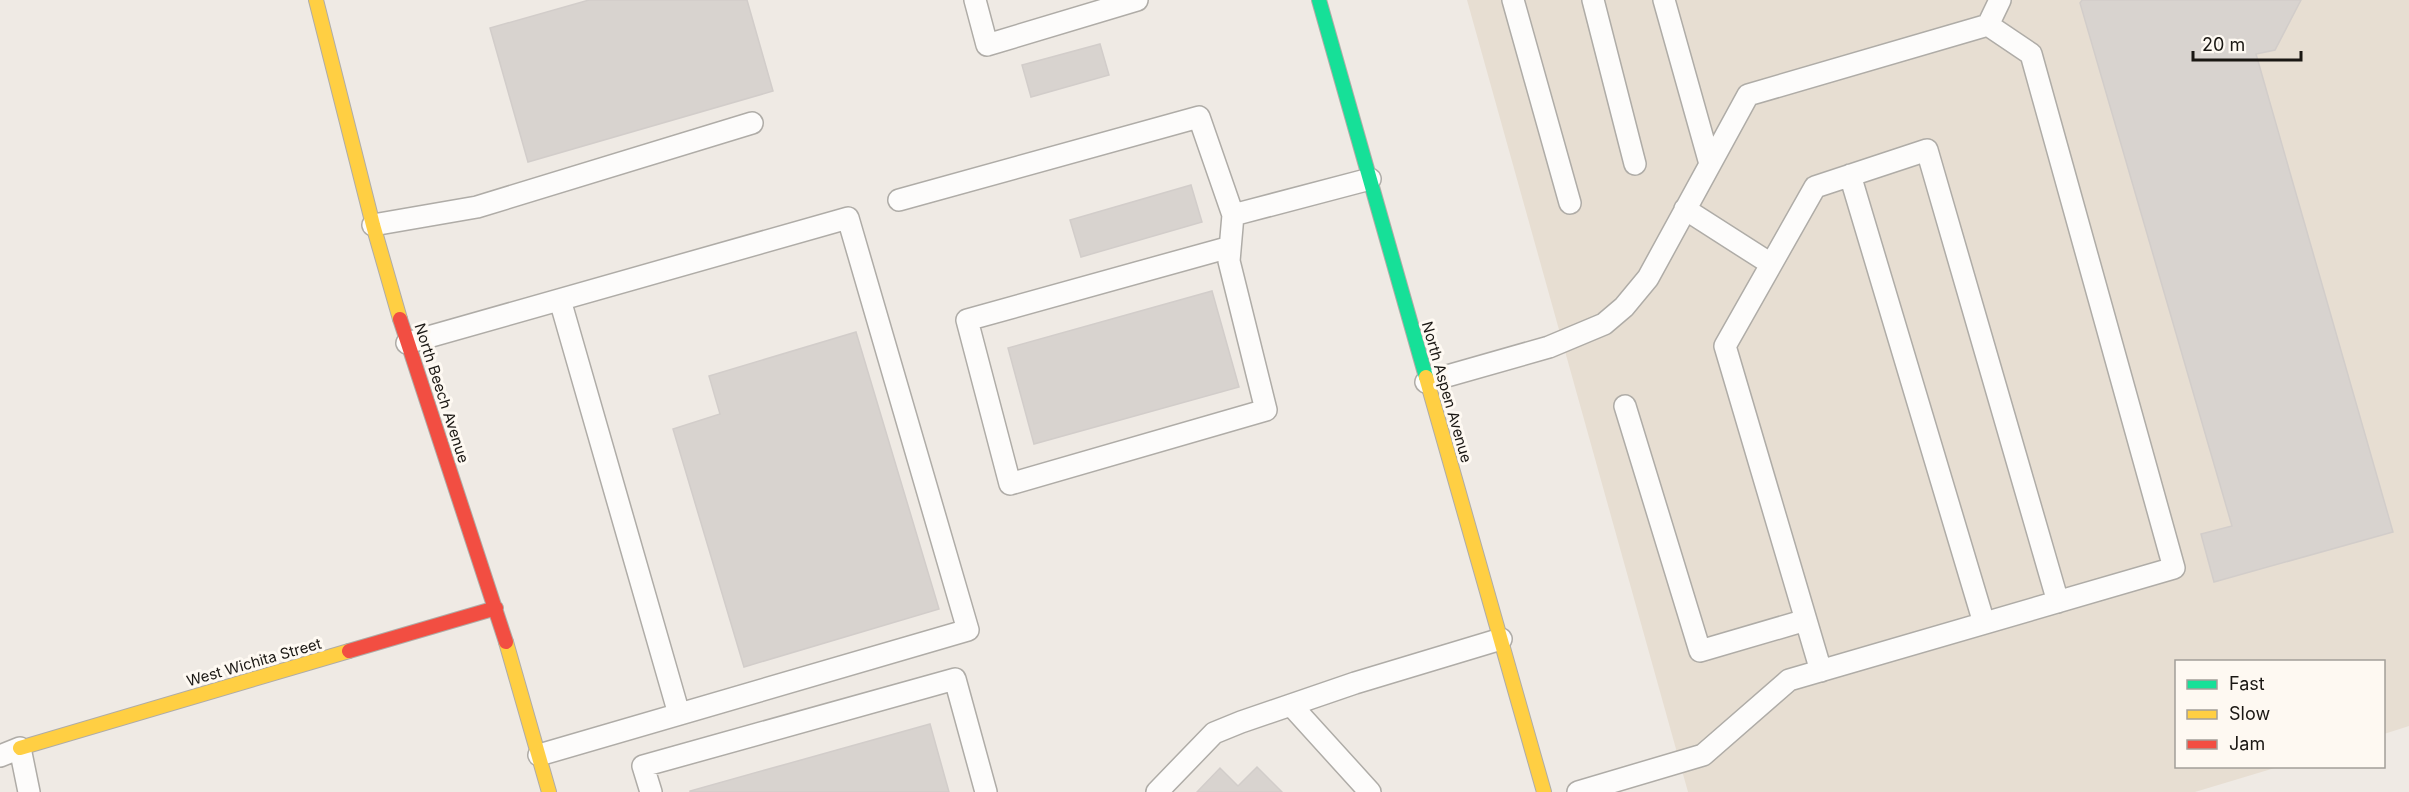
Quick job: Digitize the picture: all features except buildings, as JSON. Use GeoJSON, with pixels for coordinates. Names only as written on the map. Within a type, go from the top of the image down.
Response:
{"type":"FeatureCollection","features":[{"type":"Feature","properties":{"kind":"street","name":"North Beech Avenue"},"geometry":{"type":"LineString","coordinates":[[316,0],[373,225],[407,343],[496,608],[549,792]]}},
{"type":"Feature","properties":{"kind":"street","name":"North Aspen Avenue"},"geometry":{"type":"LineString","coordinates":[[1319,0],[1544,792]]}},
{"type":"Feature","properties":{"kind":"street","name":"West Wichita Street"},"geometry":{"type":"LineString","coordinates":[[20,748],[496,608]]}},
{"type":"Feature","properties":{"kind":"lane"},"geometry":{"type":"LineString","coordinates":[[975,0],[987,45],[1137,0]]}},
{"type":"Feature","properties":{"kind":"lane"},"geometry":{"type":"LineString","coordinates":[[1513,0],[1570,203]]}},
{"type":"Feature","properties":{"kind":"lane"},"geometry":{"type":"LineString","coordinates":[[1593,0],[1635,164]]}},
{"type":"Feature","properties":{"kind":"lane"},"geometry":{"type":"LineString","coordinates":[[1664,0],[1710,164]]}},
{"type":"Feature","properties":{"kind":"lane"},"geometry":{"type":"LineString","coordinates":[[1426,382],[1549,347],[1604,324],[1624,307],[1648,278],[1748,95],[1988,25],[2000,0]]}},
{"type":"Feature","properties":{"kind":"lane"},"geometry":{"type":"LineString","coordinates":[[1578,792],[1703,755],[1789,680],[2174,568],[2031,54],[1988,25]]}},
{"type":"Feature","properties":{"kind":"lane"},"geometry":{"type":"LineString","coordinates":[[899,200],[1199,117],[1233,215],[1229,261],[1266,410],[1010,484],[967,320],[1230,247]]}},
{"type":"Feature","properties":{"kind":"lane"},"geometry":{"type":"LineString","coordinates":[[373,225],[477,207],[752,123]]}},
{"type":"Feature","properties":{"kind":"lane"},"geometry":{"type":"LineString","coordinates":[[1821,670],[1725,346],[1815,187],[1927,150],[2058,602]]}},
{"type":"Feature","properties":{"kind":"lane"},"geometry":{"type":"LineString","coordinates":[[1850,175],[1984,623]]}},
{"type":"Feature","properties":{"kind":"lane"},"geometry":{"type":"LineString","coordinates":[[1233,215],[1370,179]]}},
{"type":"Feature","properties":{"kind":"lane"},"geometry":{"type":"LineString","coordinates":[[1685,209],[1771,264]]}},
{"type":"Feature","properties":{"kind":"lane"},"geometry":{"type":"LineString","coordinates":[[407,343],[848,218],[968,630],[539,755]]}},
{"type":"Feature","properties":{"kind":"lane"},"geometry":{"type":"LineString","coordinates":[[560,300],[679,714]]}},
{"type":"Feature","properties":{"kind":"lane"},"geometry":{"type":"LineString","coordinates":[[1625,406],[1700,651],[1806,620]]}},
{"type":"Feature","properties":{"kind":"lane"},"geometry":{"type":"LineString","coordinates":[[1157,792],[1214,733],[1291,705],[1501,639]]}},
{"type":"Feature","properties":{"kind":"lane"},"geometry":{"type":"LineString","coordinates":[[651,792],[643,766],[955,680],[986,792]]}},
{"type":"Feature","properties":{"kind":"lane"},"geometry":{"type":"LineString","coordinates":[[1291,705],[1370,792]]}},
{"type":"Feature","properties":{"kind":"lane"},"geometry":{"type":"LineString","coordinates":[[0,756],[20,748],[29,792]]}},
{"type":"Feature","properties":{"kind":"shaded area"},"geometry":{"type":"Polygon","coordinates":[[[1467,0],[2409,0],[2409,726],[2385,734],[2385,660],[2175,660],[2175,768],[2275,768],[2195,792],[1688,792],[1467,0]]]}},
{"type":"Feature","properties":{"kind":"traffic: fast"},"geometry":{"type":"LineString","coordinates":[[1319,0],[1426,377]]}},
{"type":"Feature","properties":{"kind":"traffic: slow"},"geometry":{"type":"LineString","coordinates":[[316,0],[373,225],[400,319]]}},
{"type":"Feature","properties":{"kind":"traffic: slow"},"geometry":{"type":"LineString","coordinates":[[1426,377],[1544,792]]}},
{"type":"Feature","properties":{"kind":"traffic: slow"},"geometry":{"type":"LineString","coordinates":[[506,642],[549,792]]}},
{"type":"Feature","properties":{"kind":"traffic: slow"},"geometry":{"type":"LineString","coordinates":[[20,748],[349,651]]}},
{"type":"Feature","properties":{"kind":"traffic: jam"},"geometry":{"type":"LineString","coordinates":[[400,319],[506,642]]}},
{"type":"Feature","properties":{"kind":"traffic: jam"},"geometry":{"type":"LineString","coordinates":[[349,651],[496,608]]}}]}
